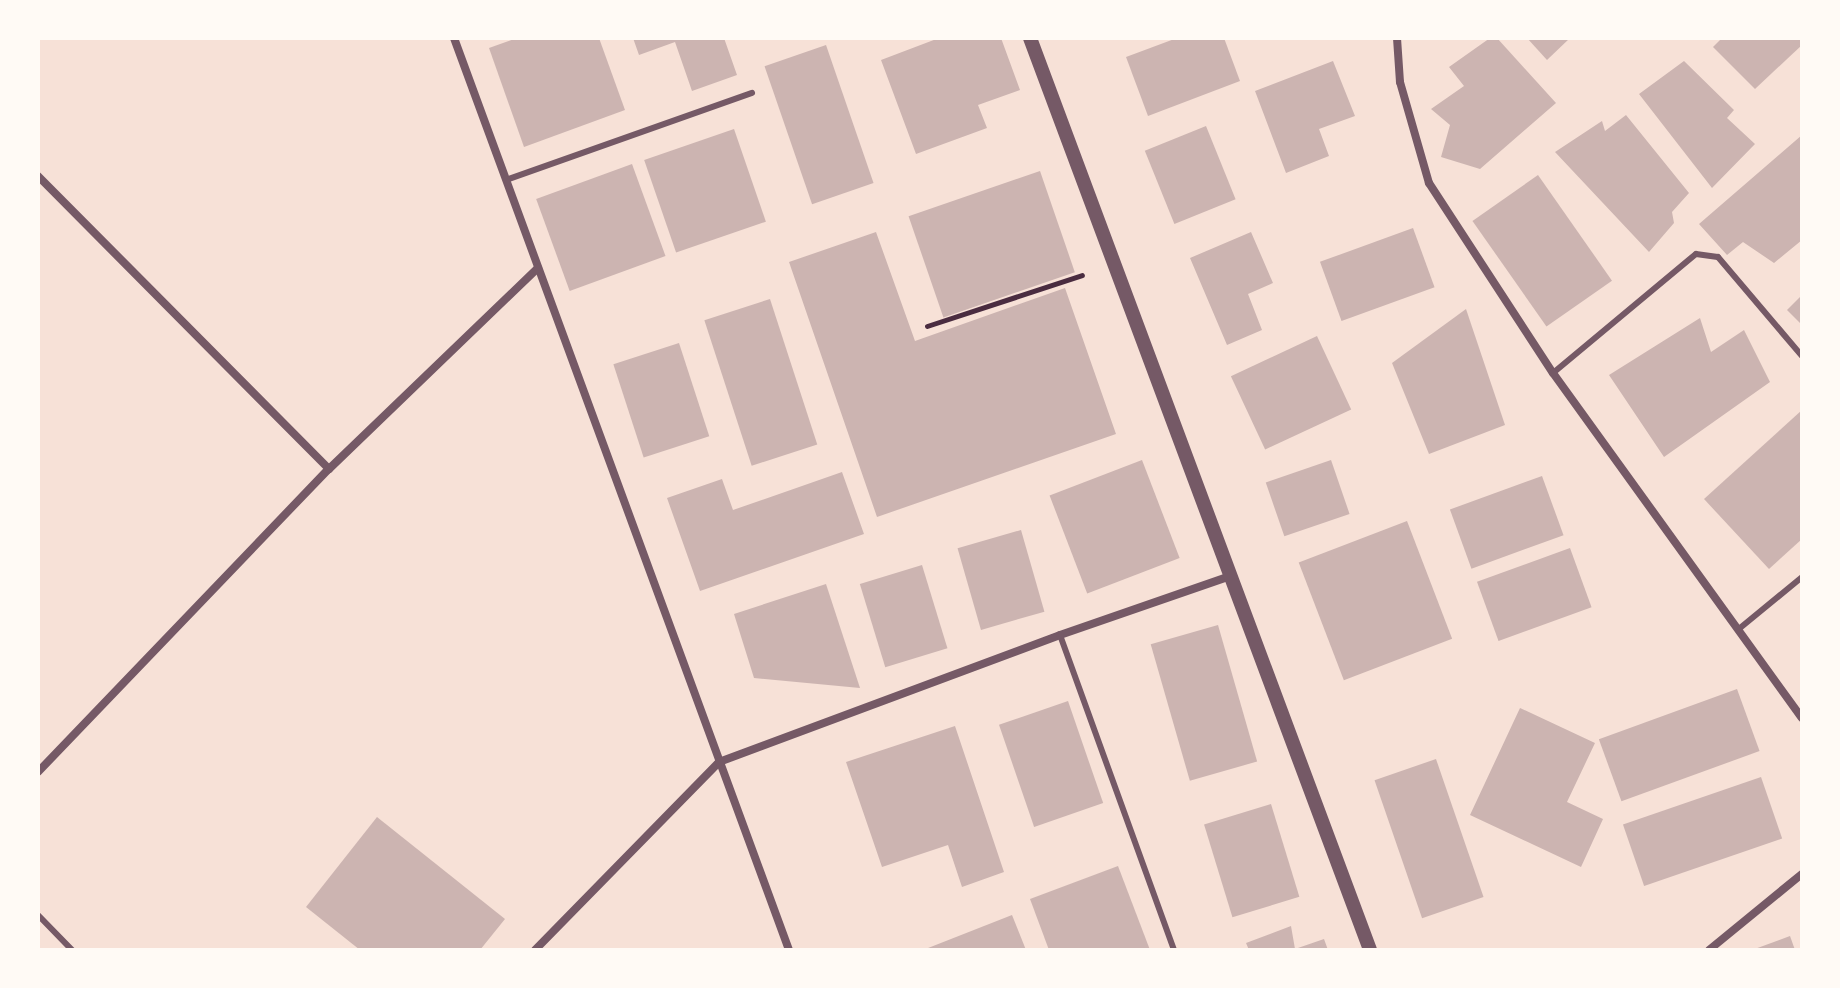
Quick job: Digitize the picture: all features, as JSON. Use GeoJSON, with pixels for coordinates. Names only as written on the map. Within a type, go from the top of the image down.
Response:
{"type":"FeatureCollection","features":[{"type":"Feature","properties":{"kind":"street"},"geometry":{"type":"LineString","coordinates":[[454,38],[789,950]]}},
{"type":"Feature","properties":{"kind":"street"},"geometry":{"type":"LineString","coordinates":[[1030,38],[1370,950]]}},
{"type":"Feature","properties":{"kind":"street"},"geometry":{"type":"LineString","coordinates":[[1397,38],[1400,82],[1429,183],[1553,373],[1802,718]]}},
{"type":"Feature","properties":{"kind":"street"},"geometry":{"type":"LineString","coordinates":[[38,176],[329,469]]}},
{"type":"Feature","properties":{"kind":"street"},"geometry":{"type":"LineString","coordinates":[[38,772],[329,469],[538,268]]}},
{"type":"Feature","properties":{"kind":"street"},"geometry":{"type":"LineString","coordinates":[[535,950],[719,762],[1060,635],[1230,576]]}},
{"type":"Feature","properties":{"kind":"street"},"geometry":{"type":"LineString","coordinates":[[1709,950],[1802,874]]}},
{"type":"Feature","properties":{"kind":"lane"},"geometry":{"type":"LineString","coordinates":[[506,180],[752,93]]}},
{"type":"Feature","properties":{"kind":"lane"},"geometry":{"type":"LineString","coordinates":[[1553,373],[1696,254],[1718,257],[1802,356]]}},
{"type":"Feature","properties":{"kind":"lane"},"geometry":{"type":"LineString","coordinates":[[1740,628],[1802,577]]}},
{"type":"Feature","properties":{"kind":"lane"},"geometry":{"type":"LineString","coordinates":[[1060,635],[1174,950]]}},
{"type":"Feature","properties":{"kind":"lane"},"geometry":{"type":"LineString","coordinates":[[38,915],[72,950]]}},
{"type":"Feature","properties":{"kind":"path"},"geometry":{"type":"LineString","coordinates":[[927,326],[1113,265]]}},
{"type":"Feature","properties":{"kind":"building"},"geometry":{"type":"Polygon","coordinates":[[[517,38],[599,38],[625,110],[524,147],[489,48],[517,38]]]}},
{"type":"Feature","properties":{"kind":"building"},"geometry":{"type":"Polygon","coordinates":[[[633,38],[724,38],[737,75],[692,91],[675,42],[639,55],[633,38]]]}},
{"type":"Feature","properties":{"kind":"building"},"geometry":{"type":"Polygon","coordinates":[[[939,38],[1001,38],[1020,90],[978,105],[987,128],[916,154],[881,60],[939,38]]]}},
{"type":"Feature","properties":{"kind":"building"},"geometry":{"type":"Polygon","coordinates":[[[1177,38],[1224,38],[1240,81],[1148,116],[1126,57],[1177,38]]]}},
{"type":"Feature","properties":{"kind":"building"},"geometry":{"type":"Polygon","coordinates":[[[1490,38],[1497,38],[1556,103],[1480,169],[1441,157],[1450,125],[1431,109],[1464,86],[1449,67],[1490,38]]]}},
{"type":"Feature","properties":{"kind":"building"},"geometry":{"type":"Polygon","coordinates":[[[1527,38],[1570,38],[1547,60],[1527,38]]]}},
{"type":"Feature","properties":{"kind":"building"},"geometry":{"type":"Polygon","coordinates":[[[1722,38],[1802,38],[1802,45],[1755,89],[1713,47],[1722,38]]]}},
{"type":"Feature","properties":{"kind":"building"},"geometry":{"type":"Polygon","coordinates":[[[826,45],[874,183],[812,204],[765,66],[826,45]]]}},
{"type":"Feature","properties":{"kind":"building"},"geometry":{"type":"Polygon","coordinates":[[[1333,61],[1355,116],[1319,129],[1329,156],[1286,173],[1255,91],[1333,61]]]}},
{"type":"Feature","properties":{"kind":"building"},"geometry":{"type":"Polygon","coordinates":[[[1684,61],[1734,110],[1727,118],[1755,144],[1712,188],[1639,94],[1684,61]]]}},
{"type":"Feature","properties":{"kind":"building"},"geometry":{"type":"Polygon","coordinates":[[[1626,115],[1689,193],[1672,212],[1674,223],[1649,252],[1555,152],[1602,121],[1605,131],[1626,115]]]}},
{"type":"Feature","properties":{"kind":"building"},"geometry":{"type":"Polygon","coordinates":[[[1206,126],[1236,199],[1174,224],[1145,151],[1206,126]]]}},
{"type":"Feature","properties":{"kind":"building"},"geometry":{"type":"Polygon","coordinates":[[[734,129],[766,222],[676,253],[644,160],[734,129]]]}},
{"type":"Feature","properties":{"kind":"building"},"geometry":{"type":"Polygon","coordinates":[[[1802,135],[1802,240],[1774,263],[1743,242],[1727,255],[1699,224],[1802,135]]]}},
{"type":"Feature","properties":{"kind":"building"},"geometry":{"type":"Polygon","coordinates":[[[632,164],[666,256],[570,291],[536,199],[632,164]]]}},
{"type":"Feature","properties":{"kind":"building"},"geometry":{"type":"Polygon","coordinates":[[[1040,171],[1075,272],[943,317],[909,216],[1040,171]]]}},
{"type":"Feature","properties":{"kind":"building"},"geometry":{"type":"Polygon","coordinates":[[[1538,175],[1612,281],[1546,327],[1472,221],[1538,175]]]}},
{"type":"Feature","properties":{"kind":"building"},"geometry":{"type":"Polygon","coordinates":[[[1413,228],[1435,287],[1342,321],[1320,262],[1413,228]]]}},
{"type":"Feature","properties":{"kind":"building"},"geometry":{"type":"Polygon","coordinates":[[[876,232],[915,341],[1065,288],[1116,434],[877,517],[789,262],[876,232]]]}},
{"type":"Feature","properties":{"kind":"building"},"geometry":{"type":"Polygon","coordinates":[[[1251,232],[1273,283],[1248,294],[1262,330],[1227,345],[1190,258],[1251,232]]]}},
{"type":"Feature","properties":{"kind":"building"},"geometry":{"type":"Polygon","coordinates":[[[1802,295],[1802,325],[1787,310],[1802,295]]]}},
{"type":"Feature","properties":{"kind":"building"},"geometry":{"type":"Polygon","coordinates":[[[770,299],[817,445],[752,466],[704,320],[770,299]]]}},
{"type":"Feature","properties":{"kind":"building"},"geometry":{"type":"Polygon","coordinates":[[[1466,309],[1505,425],[1429,454],[1392,363],[1466,309]]]}},
{"type":"Feature","properties":{"kind":"building"},"geometry":{"type":"Polygon","coordinates":[[[1700,318],[1711,352],[1744,330],[1770,382],[1664,457],[1609,375],[1700,318]]]}},
{"type":"Feature","properties":{"kind":"building"},"geometry":{"type":"Polygon","coordinates":[[[1317,336],[1351,409],[1265,450],[1231,376],[1317,336]]]}},
{"type":"Feature","properties":{"kind":"building"},"geometry":{"type":"Polygon","coordinates":[[[679,343],[709,436],[644,458],[613,364],[679,343]]]}},
{"type":"Feature","properties":{"kind":"building"},"geometry":{"type":"Polygon","coordinates":[[[1802,410],[1802,539],[1769,569],[1704,499],[1802,410]]]}},
{"type":"Feature","properties":{"kind":"building"},"geometry":{"type":"Polygon","coordinates":[[[1142,460],[1180,558],[1087,594],[1050,495],[1142,460]]]}},
{"type":"Feature","properties":{"kind":"building"},"geometry":{"type":"Polygon","coordinates":[[[1331,460],[1350,514],[1284,536],[1266,482],[1331,460]]]}},
{"type":"Feature","properties":{"kind":"building"},"geometry":{"type":"Polygon","coordinates":[[[842,472],[864,534],[700,591],[667,498],[722,479],[733,510],[842,472]]]}},
{"type":"Feature","properties":{"kind":"building"},"geometry":{"type":"Polygon","coordinates":[[[1542,476],[1564,535],[1471,569],[1450,510],[1542,476]]]}},
{"type":"Feature","properties":{"kind":"building"},"geometry":{"type":"Polygon","coordinates":[[[1407,521],[1452,639],[1344,680],[1299,563],[1407,521]]]}},
{"type":"Feature","properties":{"kind":"building"},"geometry":{"type":"Polygon","coordinates":[[[1021,530],[1044,612],[981,630],[958,548],[1021,530]]]}},
{"type":"Feature","properties":{"kind":"building"},"geometry":{"type":"Polygon","coordinates":[[[1570,548],[1592,607],[1499,641],[1477,582],[1570,548]]]}},
{"type":"Feature","properties":{"kind":"building"},"geometry":{"type":"Polygon","coordinates":[[[922,565],[947,648],[885,667],[860,584],[922,565]]]}},
{"type":"Feature","properties":{"kind":"building"},"geometry":{"type":"Polygon","coordinates":[[[826,584],[860,688],[754,678],[734,614],[826,584]]]}},
{"type":"Feature","properties":{"kind":"building"},"geometry":{"type":"Polygon","coordinates":[[[1218,625],[1257,761],[1190,781],[1151,644],[1218,625]]]}},
{"type":"Feature","properties":{"kind":"building"},"geometry":{"type":"Polygon","coordinates":[[[1737,689],[1760,751],[1621,801],[1599,739],[1737,689]]]}},
{"type":"Feature","properties":{"kind":"building"},"geometry":{"type":"Polygon","coordinates":[[[1068,701],[1103,803],[1034,827],[999,725],[1068,701]]]}},
{"type":"Feature","properties":{"kind":"building"},"geometry":{"type":"Polygon","coordinates":[[[1520,708],[1595,743],[1567,802],[1603,819],[1581,867],[1470,815],[1520,708]]]}},
{"type":"Feature","properties":{"kind":"building"},"geometry":{"type":"Polygon","coordinates":[[[955,726],[1004,872],[962,887],[948,845],[882,867],[846,762],[955,726]]]}},
{"type":"Feature","properties":{"kind":"building"},"geometry":{"type":"Polygon","coordinates":[[[1436,759],[1484,897],[1422,918],[1375,780],[1436,759]]]}},
{"type":"Feature","properties":{"kind":"building"},"geometry":{"type":"Polygon","coordinates":[[[1761,777],[1782,838],[1644,886],[1623,825],[1761,777]]]}},
{"type":"Feature","properties":{"kind":"building"},"geometry":{"type":"Polygon","coordinates":[[[1271,804],[1299,897],[1232,917],[1204,824],[1271,804]]]}},
{"type":"Feature","properties":{"kind":"building"},"geometry":{"type":"Polygon","coordinates":[[[377,817],[505,919],[480,950],[360,950],[306,907],[377,817]]]}},
{"type":"Feature","properties":{"kind":"building"},"geometry":{"type":"Polygon","coordinates":[[[1118,866],[1150,950],[1049,950],[1030,899],[1118,866]]]}},
{"type":"Feature","properties":{"kind":"building"},"geometry":{"type":"Polygon","coordinates":[[[1012,915],[1026,950],[923,950],[1012,915]]]}},
{"type":"Feature","properties":{"kind":"building"},"geometry":{"type":"Polygon","coordinates":[[[1291,926],[1295,949],[1324,939],[1328,950],[1249,950],[1246,943],[1291,926]]]}},
{"type":"Feature","properties":{"kind":"building"},"geometry":{"type":"Polygon","coordinates":[[[1790,936],[1795,950],[1752,950],[1790,936]]]}}]}
